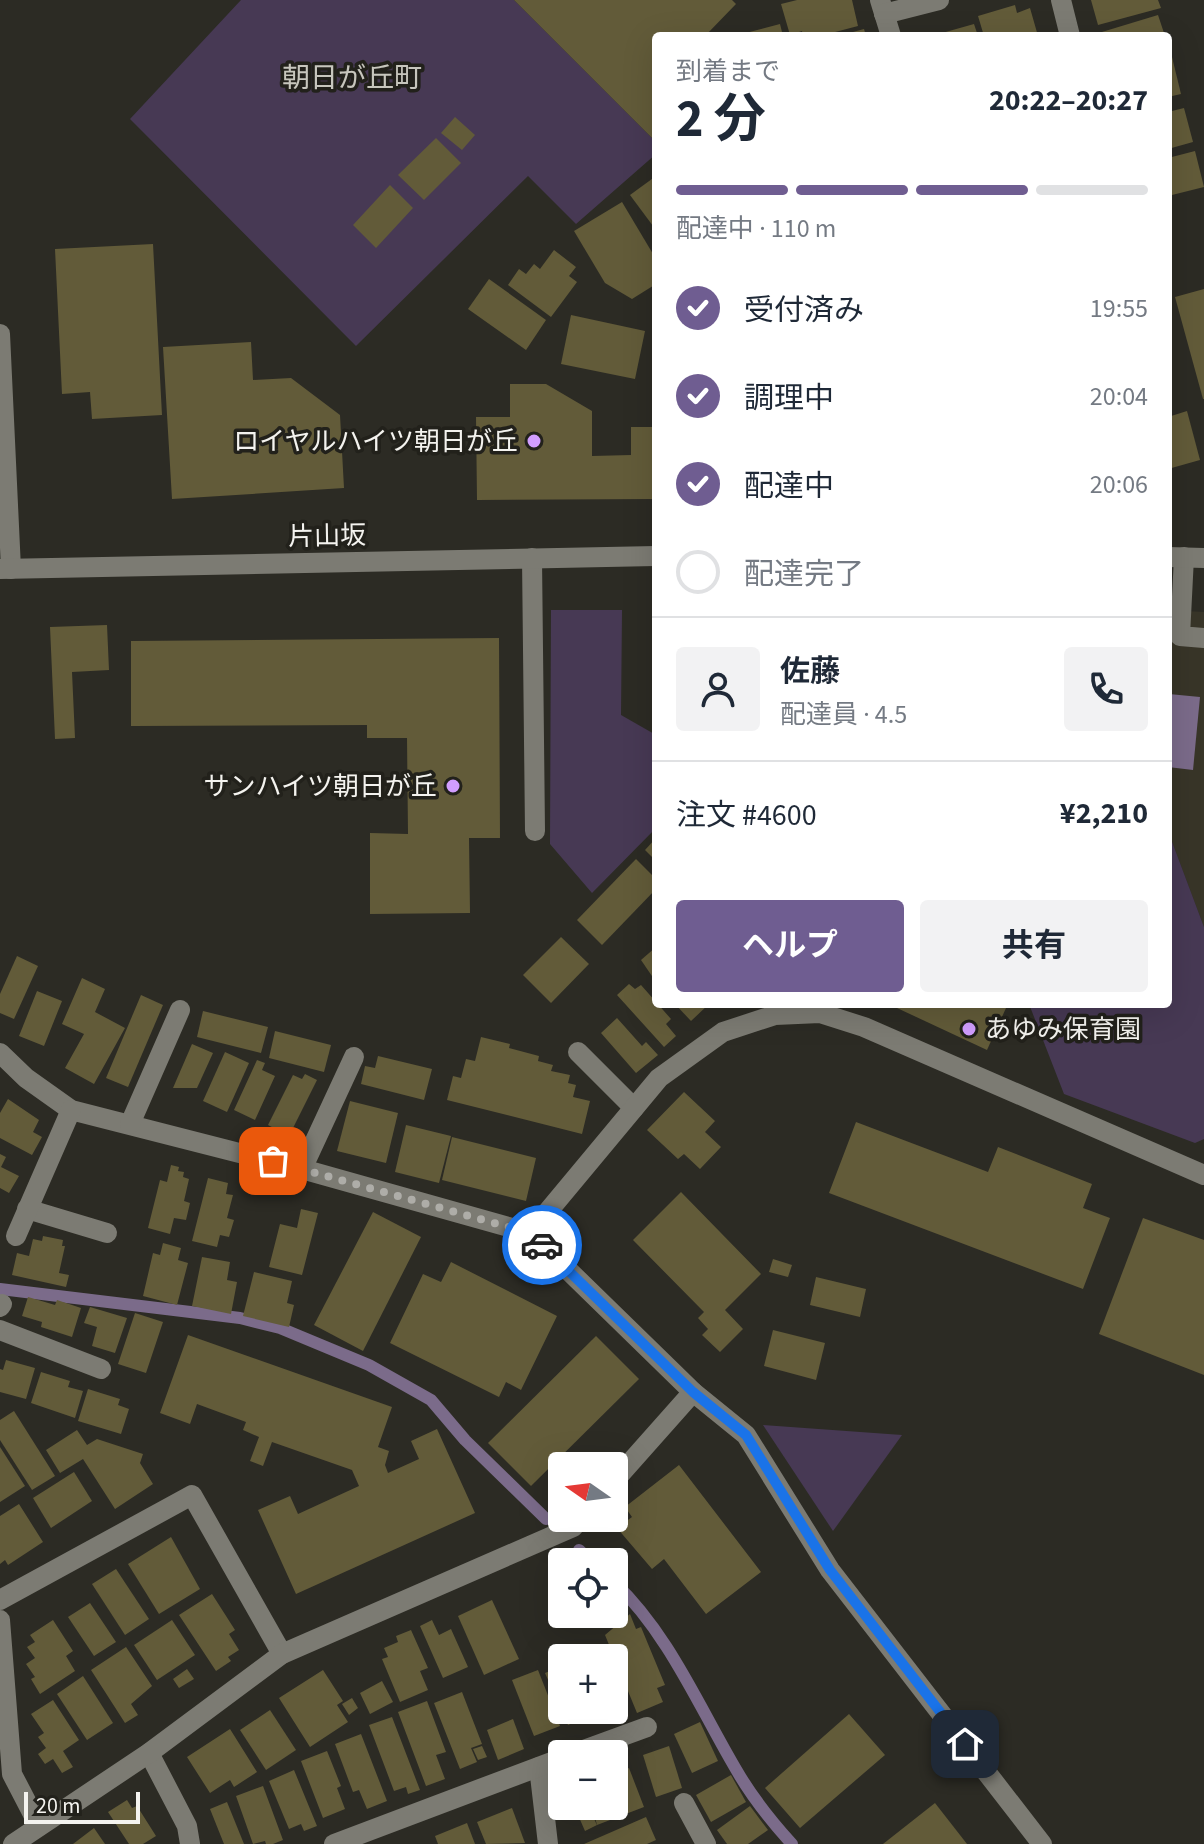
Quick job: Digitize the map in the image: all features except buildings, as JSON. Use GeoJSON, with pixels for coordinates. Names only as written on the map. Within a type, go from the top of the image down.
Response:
{"type":"FeatureCollection","features":[{"type":"Feature","properties":{"kind":"street"},"geometry":{"type":"LineString","coordinates":[[890,32],[882,7],[939,0]]}},
{"type":"Feature","properties":{"kind":"street"},"geometry":{"type":"LineString","coordinates":[[1061,0],[1069,32]]}},
{"type":"Feature","properties":{"kind":"street"},"geometry":{"type":"LineString","coordinates":[[0,334],[6,569]]}},
{"type":"Feature","properties":{"kind":"street","name":"片山坂"},"geometry":{"type":"LineString","coordinates":[[6,569],[652,556]]}},
{"type":"Feature","properties":{"kind":"street"},"geometry":{"type":"LineString","coordinates":[[1185,557],[1180,636],[1204,638]]}},
{"type":"Feature","properties":{"kind":"street"},"geometry":{"type":"LineString","coordinates":[[532,558],[535,831]]}},
{"type":"Feature","properties":{"kind":"street"},"geometry":{"type":"LineString","coordinates":[[130,1124],[180,1010]]}},
{"type":"Feature","properties":{"kind":"street"},"geometry":{"type":"LineString","coordinates":[[530,1233],[659,1078],[723,1032],[775,1010],[820,1013],[864,1027],[1204,1175]]}},
{"type":"Feature","properties":{"kind":"street"},"geometry":{"type":"LineString","coordinates":[[578,1052],[634,1108]]}},
{"type":"Feature","properties":{"kind":"street"},"geometry":{"type":"LineString","coordinates":[[0,1053],[26,1078],[71,1110],[302,1169],[530,1233],[693,1392],[746,1435],[830,1570],[1042,1844]]}},
{"type":"Feature","properties":{"kind":"street"},"geometry":{"type":"LineString","coordinates":[[302,1169],[354,1057]]}},
{"type":"Feature","properties":{"kind":"street"},"geometry":{"type":"LineString","coordinates":[[16,1236],[71,1110]]}},
{"type":"Feature","properties":{"kind":"street"},"geometry":{"type":"LineString","coordinates":[[27,1209],[107,1233]]}},
{"type":"Feature","properties":{"kind":"street"},"geometry":{"type":"LineString","coordinates":[[0,1330],[101,1369]]}},
{"type":"Feature","properties":{"kind":"street"},"geometry":{"type":"LineString","coordinates":[[628,1465],[693,1392]]}},
{"type":"Feature","properties":{"kind":"street"},"geometry":{"type":"LineString","coordinates":[[0,1600],[192,1495],[282,1654]]}},
{"type":"Feature","properties":{"kind":"street"},"geometry":{"type":"LineString","coordinates":[[13,1844],[149,1753],[282,1654],[562,1532]]}},
{"type":"Feature","properties":{"kind":"street"},"geometry":{"type":"LineString","coordinates":[[0,1620],[12,1774],[39,1826]]}},
{"type":"Feature","properties":{"kind":"street"},"geometry":{"type":"LineString","coordinates":[[611,1740],[647,1727]]}},
{"type":"Feature","properties":{"kind":"street"},"geometry":{"type":"LineString","coordinates":[[149,1753],[187,1826],[190,1844]]}},
{"type":"Feature","properties":{"kind":"street"},"geometry":{"type":"LineString","coordinates":[[334,1844],[548,1763]]}},
{"type":"Feature","properties":{"kind":"street"},"geometry":{"type":"LineString","coordinates":[[539,1767],[548,1844]]}},
{"type":"Feature","properties":{"kind":"street"},"geometry":{"type":"LineString","coordinates":[[684,1803],[706,1844]]}},
{"type":"Feature","properties":{"kind":"shaded area"},"geometry":{"type":"Polygon","coordinates":[[[241,0],[514,0],[652,138],[652,158],[576,224],[528,176],[356,346],[130,119],[241,0]]]}},
{"type":"Feature","properties":{"kind":"shaded area"},"geometry":{"type":"Polygon","coordinates":[[[551,610],[622,610],[621,715],[652,733],[652,832],[592,893],[550,844],[551,610]]]}},
{"type":"Feature","properties":{"kind":"shaded area"},"geometry":{"type":"Polygon","coordinates":[[[1172,610],[1204,612],[1204,927],[1172,842],[1172,610]]]}},
{"type":"Feature","properties":{"kind":"shaded area"},"geometry":{"type":"Polygon","coordinates":[[[1172,694],[1200,697],[1193,770],[1172,767],[1172,694]]]}},
{"type":"Feature","properties":{"kind":"shaded area"},"geometry":{"type":"Polygon","coordinates":[[[1172,842],[1204,927],[1204,1139],[1195,1143],[1064,1094],[1031,1008],[1172,1008],[1172,842]]]}},
{"type":"Feature","properties":{"kind":"shaded area"},"geometry":{"type":"Polygon","coordinates":[[[763,1425],[902,1435],[833,1531],[763,1425]]]}},
{"type":"Feature","properties":{"kind":"waterway"},"geometry":{"type":"LineString","coordinates":[[0,1289],[240,1318],[280,1328],[369,1365],[431,1400],[465,1440],[546,1519]]}},
{"type":"Feature","properties":{"kind":"waterway"},"geometry":{"type":"LineString","coordinates":[[628,1596],[651,1624],[682,1672],[743,1781],[792,1844]]}},
{"type":"Feature","properties":{"kind":"way so far"},"geometry":{"type":"LineString","coordinates":[[273,1161],[530,1233],[542,1245]]}},
{"type":"Feature","properties":{"kind":"place","name":"ロイヤルハイツ朝日が丘"},"geometry":{"type":"Point","coordinates":[534,441]}},
{"type":"Feature","properties":{"kind":"place","name":"サンハイツ朝日が丘"},"geometry":{"type":"Point","coordinates":[453,786]}},
{"type":"Feature","properties":{"kind":"place","name":"あゆみ保育園"},"geometry":{"type":"Point","coordinates":[969,1029]}},
{"type":"Feature","properties":{"kind":"district","name":"朝日が丘町"},"geometry":{"type":"Point","coordinates":[352,78]}},
{"type":"Feature","properties":{"kind":"route"},"geometry":{"type":"LineString","coordinates":[[542,1245],[693,1392],[746,1435],[830,1570],[965,1744]]}}]}
